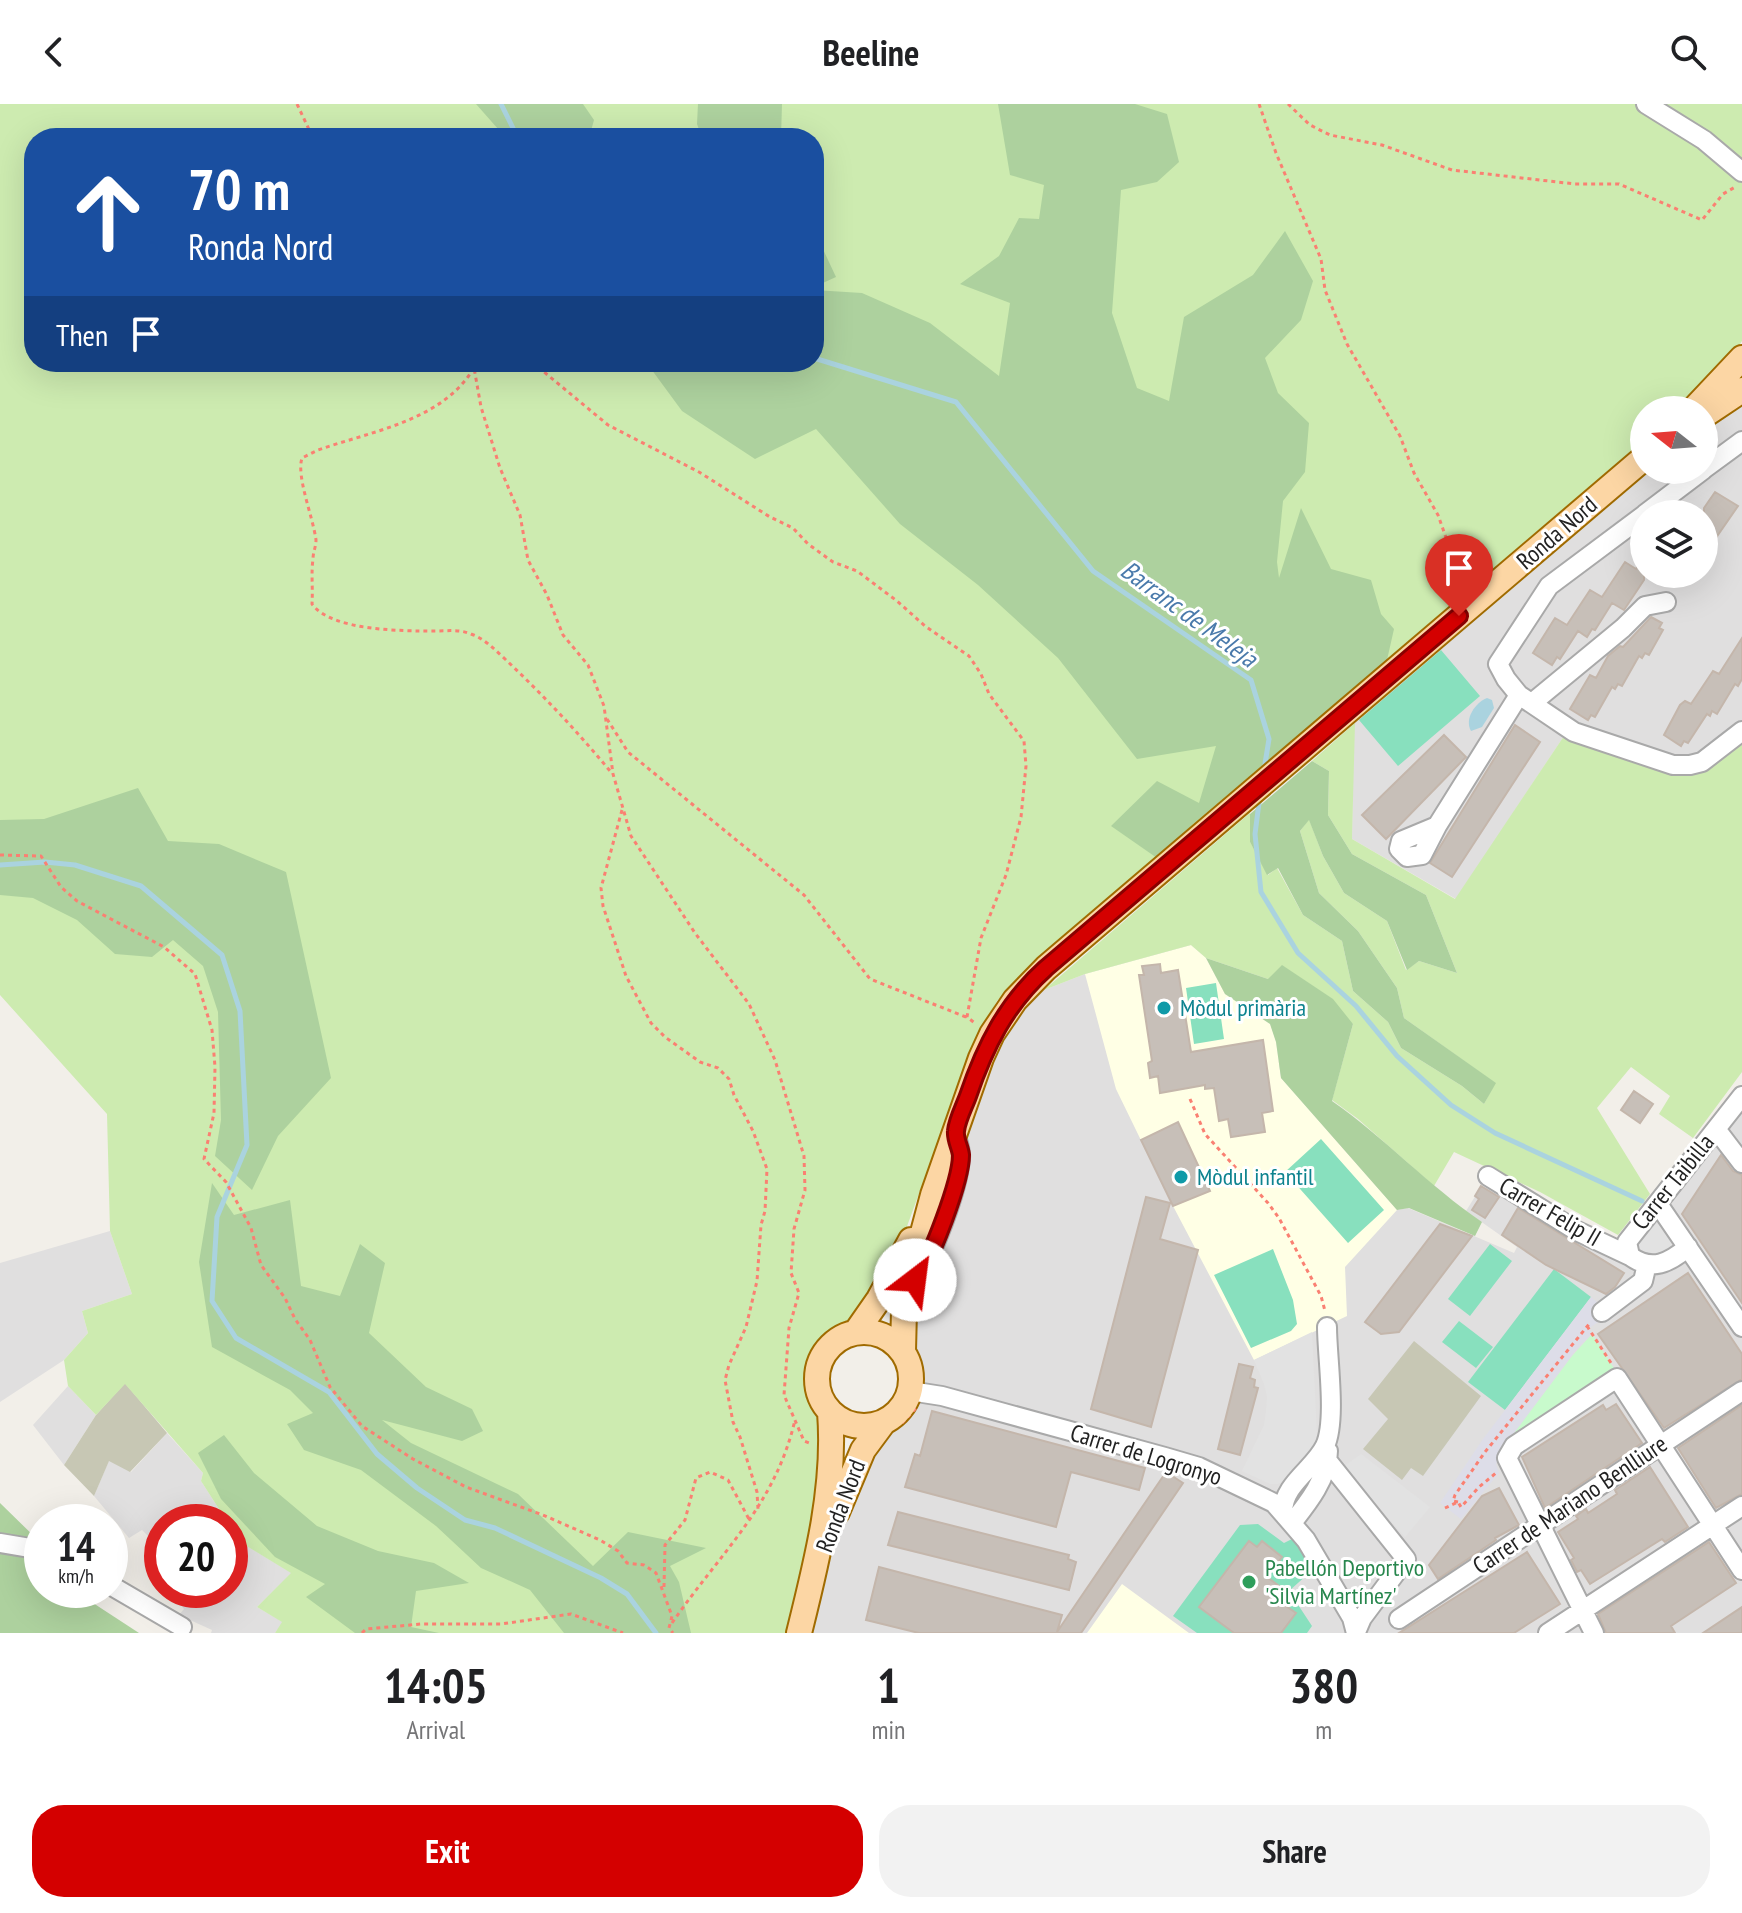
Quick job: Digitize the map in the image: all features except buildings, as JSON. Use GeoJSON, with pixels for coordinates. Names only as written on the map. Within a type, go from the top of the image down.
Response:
{"type":"FeatureCollection","features":[{"type":"Feature","properties":{"kind":"main road"},"geometry":{"type":"LineString","coordinates":[[1706,396],[1742,358]]}},
{"type":"Feature","properties":{"kind":"main road"},"geometry":{"type":"LineString","coordinates":[[1718,406],[1742,390]]}},
{"type":"Feature","properties":{"kind":"main road","name":"Ronda Nord"},"geometry":{"type":"LineString","coordinates":[[903,1351],[904,1310],[933,1195],[992,1034],[1015,1000],[1030,982],[1630,470]]}},
{"type":"Feature","properties":{"kind":"main road","name":"Ronda Nord"},"geometry":{"type":"LineString","coordinates":[[856,1332],[906,1251],[933,1195]]}},
{"type":"Feature","properties":{"kind":"main road"},"geometry":{"type":"LineString","coordinates":[[856,1332],[882,1334],[903,1351],[910,1364],[915,1399],[903,1406],[892,1424],[855,1426],[841,1421],[830,1412],[817,1386],[817,1372],[830,1346],[856,1332]]}},
{"type":"Feature","properties":{"kind":"main road","name":"Ronda Nord"},"geometry":{"type":"LineString","coordinates":[[799,1633],[830,1483],[833,1442],[830,1412]]}},
{"type":"Feature","properties":{"kind":"main road","name":"Ronda Nord"},"geometry":{"type":"LineString","coordinates":[[809,1594],[845,1487],[863,1450],[892,1424]]}},
{"type":"Feature","properties":{"kind":"street"},"geometry":{"type":"LineString","coordinates":[[1646,104],[1704,140],[1742,172]]}},
{"type":"Feature","properties":{"kind":"street"},"geometry":{"type":"LineString","coordinates":[[1718,459],[1742,441]]}},
{"type":"Feature","properties":{"kind":"street"},"geometry":{"type":"LineString","coordinates":[[1663,500],[1685,484]]}},
{"type":"Feature","properties":{"kind":"street"},"geometry":{"type":"LineString","coordinates":[[1630,525],[1549,586],[1498,664],[1506,679],[1525,699],[1574,732],[1673,765],[1702,762],[1742,731]]}},
{"type":"Feature","properties":{"kind":"street"},"geometry":{"type":"LineString","coordinates":[[1437,826],[1525,699],[1623,628],[1645,606],[1666,602]]}},
{"type":"Feature","properties":{"kind":"street","name":"Carrer Taibilla"},"geometry":{"type":"LineString","coordinates":[[1629,1252],[1658,1204],[1742,1096]]}},
{"type":"Feature","properties":{"kind":"street"},"geometry":{"type":"LineString","coordinates":[[1716,1129],[1742,1163]]}},
{"type":"Feature","properties":{"kind":"street"},"geometry":{"type":"LineString","coordinates":[[908,1291],[927,1264],[955,1183],[961,1157],[955,1133]]}},
{"type":"Feature","properties":{"kind":"street","name":"Carrer Felip II"},"geometry":{"type":"LineString","coordinates":[[1488,1176],[1577,1231],[1629,1252]]}},
{"type":"Feature","properties":{"kind":"street"},"geometry":{"type":"LineString","coordinates":[[1658,1204],[1742,1327]]}},
{"type":"Feature","properties":{"kind":"street","name":"Carrer Taibilla"},"geometry":{"type":"LineString","coordinates":[[1629,1252],[1665,1264],[1688,1247]]}},
{"type":"Feature","properties":{"kind":"street","name":"Carrer Taibilla"},"geometry":{"type":"LineString","coordinates":[[1602,1312],[1643,1281],[1629,1252]]}},
{"type":"Feature","properties":{"kind":"street"},"geometry":{"type":"LineString","coordinates":[[1288,1517],[1318,1487],[1326,1454],[1330,1404],[1327,1327]]}},
{"type":"Feature","properties":{"kind":"street"},"geometry":{"type":"LineString","coordinates":[[1594,1633],[1508,1460],[1514,1446],[1617,1378],[1742,1570]]}},
{"type":"Feature","properties":{"kind":"street","name":"Carrer de Mariano Benlliure"},"geometry":{"type":"LineString","coordinates":[[1399,1619],[1742,1391]]}},
{"type":"Feature","properties":{"kind":"street","name":"Carrer de Logronyo"},"geometry":{"type":"LineString","coordinates":[[915,1399],[942,1396],[1165,1457],[1199,1467],[1261,1495],[1288,1517],[1321,1563],[1352,1618],[1354,1633]]}},
{"type":"Feature","properties":{"kind":"street"},"geometry":{"type":"LineString","coordinates":[[1261,1495],[1286,1492],[1326,1454]]}},
{"type":"Feature","properties":{"kind":"street"},"geometry":{"type":"LineString","coordinates":[[1326,1454],[1406,1559],[1354,1633]]}},
{"type":"Feature","properties":{"kind":"street"},"geometry":{"type":"LineString","coordinates":[[1286,1492],[1288,1517]]}},
{"type":"Feature","properties":{"kind":"street"},"geometry":{"type":"LineString","coordinates":[[1548,1633],[1742,1506]]}},
{"type":"Feature","properties":{"kind":"street"},"geometry":{"type":"LineString","coordinates":[[0,1543],[24,1547]]}},
{"type":"Feature","properties":{"kind":"street"},"geometry":{"type":"LineString","coordinates":[[128,1596],[182,1627]]}},
{"type":"Feature","properties":{"kind":"path"},"geometry":{"type":"LineString","coordinates":[[297,104],[308,128]]}},
{"type":"Feature","properties":{"kind":"path"},"geometry":{"type":"LineString","coordinates":[[1259,104],[1276,153],[1321,259],[1325,290],[1347,344],[1400,436],[1414,473],[1438,515],[1456,566],[1480,598]]}},
{"type":"Feature","properties":{"kind":"path"},"geometry":{"type":"LineString","coordinates":[[1288,104],[1310,125],[1330,135],[1382,145],[1452,170],[1575,184],[1619,184],[1702,220],[1723,194],[1742,183]]}},
{"type":"Feature","properties":{"kind":"path"},"geometry":{"type":"LineString","coordinates":[[469,372],[458,389],[423,413],[302,458],[299,468],[301,483],[311,510],[316,543],[312,561],[312,604],[316,610],[349,624],[463,631],[484,641],[524,675],[566,718],[613,774]]}},
{"type":"Feature","properties":{"kind":"path"},"geometry":{"type":"LineString","coordinates":[[475,372],[481,407],[500,468],[520,515],[528,560],[547,595],[563,635],[588,665],[604,706],[613,774],[631,836],[695,933],[749,1004],[775,1060],[804,1156],[805,1190],[794,1229],[791,1273],[799,1293],[789,1328],[784,1395],[804,1441],[826,1448],[833,1442]]}},
{"type":"Feature","properties":{"kind":"path"},"geometry":{"type":"LineString","coordinates":[[544,372],[608,425],[699,472],[793,528],[808,544],[833,562],[857,571],[925,626],[969,656],[975,665],[989,694],[1024,741],[1026,766],[1021,817],[1006,875],[981,938],[967,1017]]}},
{"type":"Feature","properties":{"kind":"path"},"geometry":{"type":"LineString","coordinates":[[605,716],[628,752],[804,895],[870,979],[967,1017],[992,1034]]}},
{"type":"Feature","properties":{"kind":"path"},"geometry":{"type":"LineString","coordinates":[[622,806],[621,821],[611,845],[601,888],[603,906],[626,976],[651,1023],[665,1037],[700,1062],[718,1068],[729,1079],[767,1169],[757,1281],[746,1327],[725,1380],[733,1422],[757,1492],[758,1509]]}},
{"type":"Feature","properties":{"kind":"path"},"geometry":{"type":"LineString","coordinates":[[0,855],[41,856],[61,887],[77,901],[164,947],[195,974],[212,1030],[215,1067],[214,1113],[204,1159],[226,1182],[251,1228],[261,1265],[310,1340],[330,1387],[362,1426],[413,1459],[466,1487],[600,1540],[618,1551],[627,1563],[644,1565],[656,1573],[664,1589]]}},
{"type":"Feature","properties":{"kind":"path"},"geometry":{"type":"LineString","coordinates":[[1190,1099],[1205,1134],[1279,1218],[1321,1296],[1327,1327]]}},
{"type":"Feature","properties":{"kind":"path"},"geometry":{"type":"LineString","coordinates":[[1508,1460],[1461,1507],[1453,1501],[1485,1452],[1587,1326],[1602,1312]]}},
{"type":"Feature","properties":{"kind":"path"},"geometry":{"type":"LineString","coordinates":[[1587,1326],[1617,1373],[1617,1378]]}},
{"type":"Feature","properties":{"kind":"path"},"geometry":{"type":"LineString","coordinates":[[892,1424],[911,1412],[915,1399]]}},
{"type":"Feature","properties":{"kind":"path"},"geometry":{"type":"LineString","coordinates":[[669,1628],[758,1509],[788,1450],[795,1420]]}},
{"type":"Feature","properties":{"kind":"path"},"geometry":{"type":"LineString","coordinates":[[669,1628],[672,1616],[666,1605],[664,1589],[665,1545],[685,1520],[696,1478],[710,1472],[728,1480],[750,1521]]}},
{"type":"Feature","properties":{"kind":"path"},"geometry":{"type":"LineString","coordinates":[[1445,1508],[1458,1502]]}},
{"type":"Feature","properties":{"kind":"path"},"geometry":{"type":"LineString","coordinates":[[362,1633],[366,1629],[421,1624],[501,1624],[571,1614],[623,1633]]}},
{"type":"Feature","properties":{"kind":"path"},"geometry":{"type":"LineString","coordinates":[[669,1628],[673,1633]]}},
{"type":"Feature","properties":{"kind":"shaded area"},"geometry":{"type":"Polygon","coordinates":[[[1742,390],[1742,740],[1696,773],[1678,775],[1564,736],[1456,899],[1352,839],[1354,706],[1630,481],[1630,484],[1718,484],[1718,406],[1742,390]]]}},
{"type":"Feature","properties":{"kind":"shaded area"},"geometry":{"type":"Polygon","coordinates":[[[1191,945],[1206,958],[1225,994],[1397,1210],[1408,1208],[1514,1253],[1517,1247],[1466,1211],[1484,1182],[1612,1248],[1742,1096],[1742,1633],[799,1633],[845,1487],[883,1423],[903,1406],[910,1391],[910,1364],[903,1351],[955,1133],[1030,982],[1044,990],[1085,974],[1191,945]]]}},
{"type":"Feature","properties":{"kind":"shaded area"},"geometry":{"type":"Polygon","coordinates":[[[1191,945],[1206,958],[1225,994],[1270,1024],[1281,1078],[1397,1210],[1345,1267],[1347,1316],[1254,1360],[1116,1089],[1085,974],[1191,945]]]}},
{"type":"Feature","properties":{"kind":"shaded area"},"geometry":{"type":"Polygon","coordinates":[[[1651,1223],[1664,1225],[1673,1240],[1671,1252],[1660,1259],[1637,1253],[1634,1235],[1651,1223]]]}},
{"type":"Feature","properties":{"kind":"shaded area"},"geometry":{"type":"Polygon","coordinates":[[[110,1231],[132,1294],[82,1311],[88,1333],[64,1360],[0,1402],[0,1263],[110,1231]]]}},
{"type":"Feature","properties":{"kind":"shaded area"},"geometry":{"type":"Polygon","coordinates":[[[1591,1297],[1611,1314],[1589,1328],[1592,1334],[1576,1350],[1502,1449],[1496,1464],[1499,1473],[1461,1519],[1440,1503],[1483,1439],[1591,1297]]]}},
{"type":"Feature","properties":{"kind":"shaded area"},"geometry":{"type":"Polygon","coordinates":[[[1312,1332],[1315,1444],[1309,1458],[1291,1476],[1278,1484],[1270,1484],[1242,1471],[1264,1425],[1266,1411],[1264,1384],[1254,1360],[1312,1332]]]}},
{"type":"Feature","properties":{"kind":"shaded area"},"geometry":{"type":"Polygon","coordinates":[[[1414,1341],[1481,1396],[1423,1476],[1411,1468],[1402,1480],[1363,1449],[1388,1419],[1368,1399],[1414,1341]]]}},
{"type":"Feature","properties":{"kind":"shaded area"},"geometry":{"type":"Polygon","coordinates":[[[125,1383],[167,1433],[130,1472],[109,1461],[94,1496],[64,1465],[96,1415],[125,1383]]]}},
{"type":"Feature","properties":{"kind":"shaded area"},"geometry":{"type":"Polygon","coordinates":[[[68,1386],[96,1415],[64,1465],[33,1425],[68,1386]]]}},
{"type":"Feature","properties":{"kind":"shaded area"},"geometry":{"type":"Polygon","coordinates":[[[167,1433],[203,1473],[201,1481],[216,1504],[144,1504],[144,1532],[142,1530],[129,1538],[128,1504],[101,1504],[94,1496],[109,1460],[131,1472],[167,1433]]]}},
{"type":"Feature","properties":{"kind":"shaded area"},"geometry":{"type":"Polygon","coordinates":[[[1361,1454],[1430,1507],[1405,1537],[1343,1467],[1361,1454]]]}},
{"type":"Feature","properties":{"kind":"shaded area"},"geometry":{"type":"Polygon","coordinates":[[[248,1547],[292,1573],[257,1607],[283,1622],[275,1633],[211,1633],[212,1630],[179,1615],[184,1609],[248,1608],[248,1547]]]}},
{"type":"Feature","properties":{"kind":"shaded area"},"geometry":{"type":"Polygon","coordinates":[[[1122,1584],[1189,1633],[1087,1633],[1122,1584]]]}},
{"type":"Feature","properties":{"kind":"green space"},"geometry":{"type":"Polygon","coordinates":[[[0,104],[1637,104],[1742,176],[1742,341],[1721,373],[1695,396],[1630,396],[1630,452],[1093,911],[1024,971],[997,1001],[974,1043],[898,1251],[853,1320],[820,1341],[809,1362],[808,1384],[823,1428],[818,1508],[790,1633],[275,1633],[282,1622],[257,1607],[291,1573],[248,1547],[248,1504],[216,1504],[201,1481],[203,1473],[125,1384],[96,1415],[68,1386],[64,1360],[88,1333],[82,1311],[132,1294],[110,1231],[107,1114],[0,995],[0,104]]]}},
{"type":"Feature","properties":{"kind":"green space"},"geometry":{"type":"Polygon","coordinates":[[[476,104],[583,104],[594,120],[592,128],[497,128],[476,104]]]}},
{"type":"Feature","properties":{"kind":"green space"},"geometry":{"type":"Polygon","coordinates":[[[698,104],[782,104],[781,128],[698,128],[698,104]]]}},
{"type":"Feature","properties":{"kind":"green space"},"geometry":{"type":"Polygon","coordinates":[[[998,104],[1135,104],[1167,114],[1179,162],[1157,182],[1121,190],[1112,313],[1137,388],[1169,401],[1184,317],[1253,275],[1285,231],[1313,281],[1301,320],[1265,358],[1278,393],[1309,423],[1305,472],[1283,501],[1277,562],[1279,578],[1301,508],[1331,569],[1371,580],[1381,614],[1394,629],[1387,660],[1157,858],[1111,826],[1157,781],[1199,803],[1216,746],[1137,759],[1058,658],[978,585],[900,524],[816,429],[755,459],[682,411],[653,372],[824,372],[824,291],[862,293],[930,323],[999,376],[1010,303],[960,284],[999,256],[1019,218],[1039,219],[1044,185],[1010,175],[998,104]]]}},
{"type":"Feature","properties":{"kind":"green space"},"geometry":{"type":"Polygon","coordinates":[[[1661,104],[1742,104],[1742,163],[1661,104]]]}},
{"type":"Feature","properties":{"kind":"green space"},"geometry":{"type":"Polygon","coordinates":[[[824,251],[836,277],[824,282],[824,251]]]}},
{"type":"Feature","properties":{"kind":"green space"},"geometry":{"type":"Polygon","coordinates":[[[1441,650],[1480,696],[1398,766],[1359,720],[1441,650]]]}},
{"type":"Feature","properties":{"kind":"green space"},"geometry":{"type":"Polygon","coordinates":[[[1355,723],[1352,839],[1455,899],[1564,736],[1678,775],[1696,773],[1742,740],[1742,1072],[1693,1138],[1659,1114],[1670,1096],[1631,1067],[1597,1108],[1650,1194],[1618,1235],[1540,1192],[1454,1152],[1434,1186],[1332,1100],[1353,1024],[1268,979],[1206,958],[1191,945],[1085,974],[1044,990],[1250,813],[1250,842],[1268,875],[1277,868],[1303,915],[1342,941],[1353,991],[1388,1022],[1401,1048],[1462,1086],[1484,1104],[1495,1083],[1404,1018],[1397,988],[1358,931],[1319,893],[1300,831],[1309,819],[1323,856],[1344,893],[1387,921],[1406,970],[1419,961],[1457,973],[1426,895],[1352,854],[1328,815],[1329,771],[1312,761],[1355,723]]]}},
{"type":"Feature","properties":{"kind":"green space"},"geometry":{"type":"Polygon","coordinates":[[[1312,761],[1329,771],[1328,815],[1352,854],[1426,895],[1457,973],[1419,961],[1407,970],[1387,921],[1344,893],[1323,856],[1309,820],[1300,831],[1319,893],[1358,931],[1397,988],[1404,1018],[1496,1083],[1484,1104],[1462,1086],[1401,1048],[1388,1022],[1353,991],[1342,941],[1303,915],[1278,868],[1267,875],[1250,842],[1250,814],[1312,761]]]}},
{"type":"Feature","properties":{"kind":"green space"},"geometry":{"type":"Polygon","coordinates":[[[138,788],[168,841],[219,844],[286,872],[331,1078],[278,1136],[252,1190],[215,1156],[221,1120],[218,1012],[203,966],[173,940],[152,957],[115,954],[77,920],[33,898],[0,895],[0,820],[44,819],[138,788]]]}},
{"type":"Feature","properties":{"kind":"green space"},"geometry":{"type":"Polygon","coordinates":[[[1206,958],[1268,979],[1282,965],[1333,999],[1353,1024],[1332,1101],[1482,1222],[1475,1236],[1409,1208],[1397,1210],[1281,1078],[1270,1024],[1225,994],[1206,958]]]}},
{"type":"Feature","properties":{"kind":"green space"},"geometry":{"type":"Polygon","coordinates":[[[1216,983],[1224,1039],[1194,1044],[1186,988],[1216,983]]]}},
{"type":"Feature","properties":{"kind":"green space"},"geometry":{"type":"Polygon","coordinates":[[[1321,1139],[1384,1210],[1348,1243],[1285,1172],[1321,1139]]]}},
{"type":"Feature","properties":{"kind":"green space"},"geometry":{"type":"Polygon","coordinates":[[[212,1183],[234,1215],[290,1200],[301,1286],[340,1296],[360,1244],[385,1263],[369,1333],[426,1387],[472,1409],[483,1431],[462,1441],[382,1420],[411,1443],[518,1494],[593,1566],[628,1532],[706,1548],[670,1566],[679,1582],[691,1633],[564,1633],[530,1590],[481,1568],[436,1526],[361,1470],[304,1450],[287,1424],[313,1413],[290,1390],[212,1347],[199,1262],[212,1183]]]}},
{"type":"Feature","properties":{"kind":"green space"},"geometry":{"type":"Polygon","coordinates":[[[1490,1244],[1512,1261],[1470,1316],[1448,1299],[1490,1244]]]}},
{"type":"Feature","properties":{"kind":"green space"},"geometry":{"type":"Polygon","coordinates":[[[1273,1249],[1293,1300],[1297,1324],[1291,1331],[1251,1348],[1214,1275],[1273,1249]]]}},
{"type":"Feature","properties":{"kind":"green space"},"geometry":{"type":"Polygon","coordinates":[[[1554,1269],[1591,1297],[1505,1410],[1468,1382],[1554,1269]]]}},
{"type":"Feature","properties":{"kind":"green space"},"geometry":{"type":"Polygon","coordinates":[[[1459,1321],[1493,1347],[1476,1368],[1442,1342],[1459,1321]]]}},
{"type":"Feature","properties":{"kind":"green space"},"geometry":{"type":"Polygon","coordinates":[[[1592,1334],[1617,1373],[1502,1449],[1572,1356],[1592,1334]]]}},
{"type":"Feature","properties":{"kind":"green space"},"geometry":{"type":"Polygon","coordinates":[[[224,1435],[254,1473],[317,1526],[378,1551],[434,1563],[469,1583],[416,1591],[411,1627],[439,1633],[355,1633],[306,1597],[325,1584],[275,1557],[248,1528],[248,1504],[226,1504],[198,1453],[224,1435]]]}},
{"type":"Feature","properties":{"kind":"green space"},"geometry":{"type":"Polygon","coordinates":[[[0,1503],[24,1526],[24,1608],[101,1608],[139,1633],[0,1633],[0,1503]]]}},
{"type":"Feature","properties":{"kind":"green space","name":"Pabellón Deportivo 'Silvia Martínez'"},"geometry":{"type":"Polygon","coordinates":[[[1258,1524],[1284,1543],[1292,1539],[1312,1564],[1308,1574],[1289,1591],[1312,1626],[1307,1633],[1197,1633],[1173,1616],[1240,1525],[1258,1524]]]}},
{"type":"Feature","properties":{"kind":"water"},"geometry":{"type":"Polygon","coordinates":[[[1487,698],[1492,700],[1494,708],[1482,727],[1471,731],[1469,721],[1472,712],[1487,698]]]}},
{"type":"Feature","properties":{"kind":"waterway","name":"Barranc de Meleja"},"geometry":{"type":"LineString","coordinates":[[501,104],[513,128]]}},
{"type":"Feature","properties":{"kind":"waterway","name":"Barranc de Meleja"},"geometry":{"type":"LineString","coordinates":[[824,361],[956,402],[1093,571],[1251,680],[1269,739],[1264,770]]}},
{"type":"Feature","properties":{"kind":"waterway","name":"Barranc de Meleja"},"geometry":{"type":"LineString","coordinates":[[1260,795],[1255,834],[1261,892],[1298,953],[1356,1006],[1397,1056],[1451,1105],[1495,1133],[1642,1201]]}},
{"type":"Feature","properties":{"kind":"waterway"},"geometry":{"type":"LineString","coordinates":[[0,865],[45,862],[75,865],[141,886],[222,955],[240,1011],[247,1145],[217,1217],[212,1301],[236,1338],[329,1392],[377,1454],[417,1488],[465,1520],[495,1528],[601,1578],[627,1594],[656,1633]]}},
{"type":"Feature","properties":{"kind":"place","name":"Mòdul primària"},"geometry":{"type":"Point","coordinates":[1164,1008]}},
{"type":"Feature","properties":{"kind":"place","name":"Mòdul infantil"},"geometry":{"type":"Point","coordinates":[1181,1177]}},
{"type":"Feature","properties":{"kind":"place","name":"Pabellón Deportivo 'Silvia Martínez'"},"geometry":{"type":"Point","coordinates":[1249,1582]}},
{"type":"Feature","properties":{"kind":"route"},"geometry":{"type":"LineString","coordinates":[[915,1280],[927,1264],[937,1240],[955,1183],[961,1157],[955,1133],[981,1058],[992,1034],[1015,1000],[1046,968],[1459,616]]}}]}
